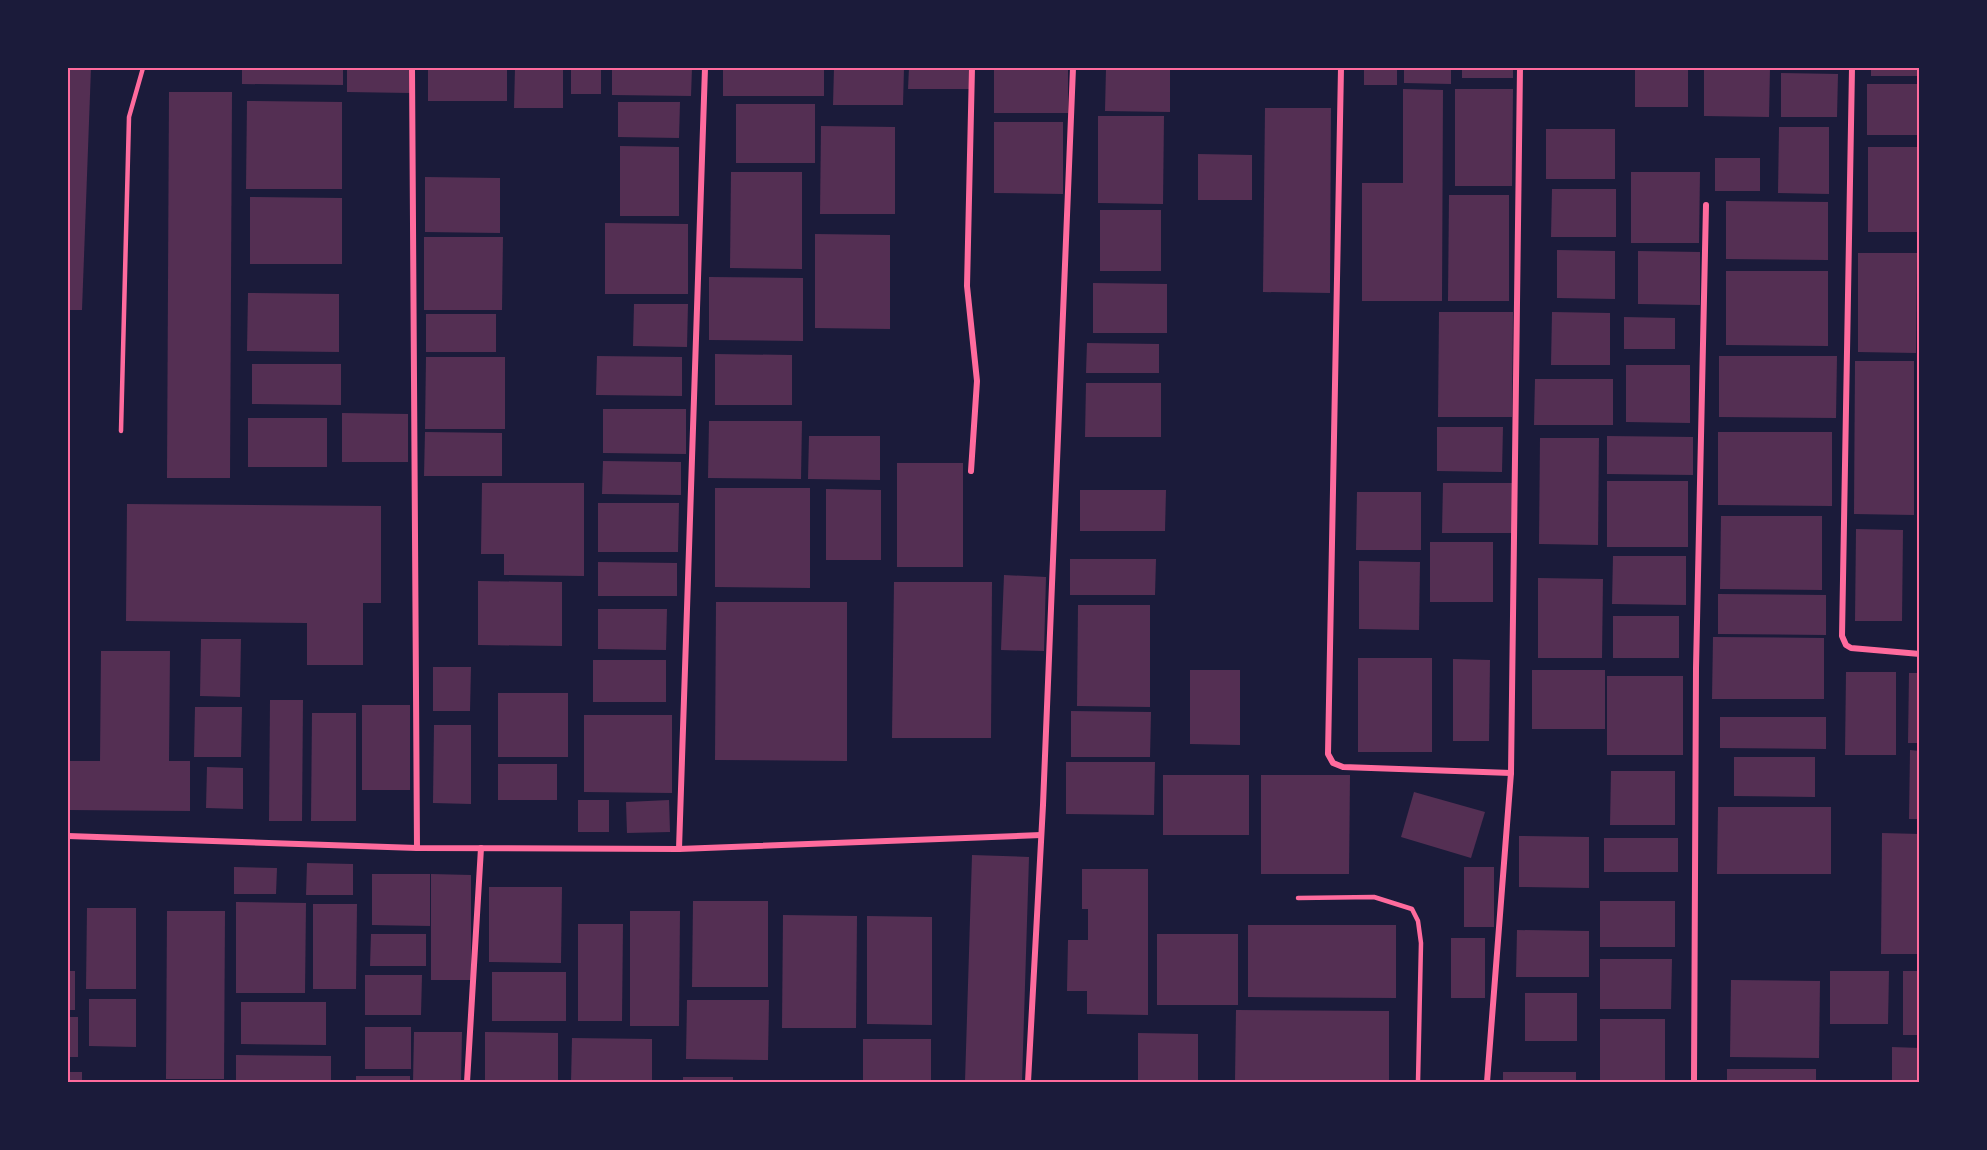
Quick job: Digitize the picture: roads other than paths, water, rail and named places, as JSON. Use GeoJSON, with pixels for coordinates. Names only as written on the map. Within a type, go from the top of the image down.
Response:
{"type":"FeatureCollection","features":[{"type":"Feature","properties":{"kind":"street"},"geometry":{"type":"LineString","coordinates":[[412,68],[417,848]]}},
{"type":"Feature","properties":{"kind":"street"},"geometry":{"type":"LineString","coordinates":[[679,849],[705,68]]}},
{"type":"Feature","properties":{"kind":"street"},"geometry":{"type":"LineString","coordinates":[[971,471],[977,381],[967,286],[972,68]]}},
{"type":"Feature","properties":{"kind":"street"},"geometry":{"type":"LineString","coordinates":[[1028,1083],[1041,835],[1073,68]]}},
{"type":"Feature","properties":{"kind":"street"},"geometry":{"type":"LineString","coordinates":[[1341,68],[1328,754],[1333,763],[1343,767],[1511,773]]}},
{"type":"Feature","properties":{"kind":"street"},"geometry":{"type":"LineString","coordinates":[[1487,1083],[1511,773],[1520,68]]}},
{"type":"Feature","properties":{"kind":"street"},"geometry":{"type":"LineString","coordinates":[[1852,68],[1842,636],[1846,645],[1856,649],[1920,654]]}},
{"type":"Feature","properties":{"kind":"street"},"geometry":{"type":"LineString","coordinates":[[1694,1083],[1696,656],[1706,205]]}},
{"type":"Feature","properties":{"kind":"street"},"geometry":{"type":"LineString","coordinates":[[68,837],[417,848],[679,849],[1041,835]]}},
{"type":"Feature","properties":{"kind":"street"},"geometry":{"type":"LineString","coordinates":[[467,1083],[481,848]]}},
{"type":"Feature","properties":{"kind":"lane"},"geometry":{"type":"LineString","coordinates":[[121,431],[129,117],[143,68]]}},
{"type":"Feature","properties":{"kind":"lane"},"geometry":{"type":"LineString","coordinates":[[1298,898],[1374,897],[1412,909],[1418,921],[1421,943],[1418,1083]]}}]}
